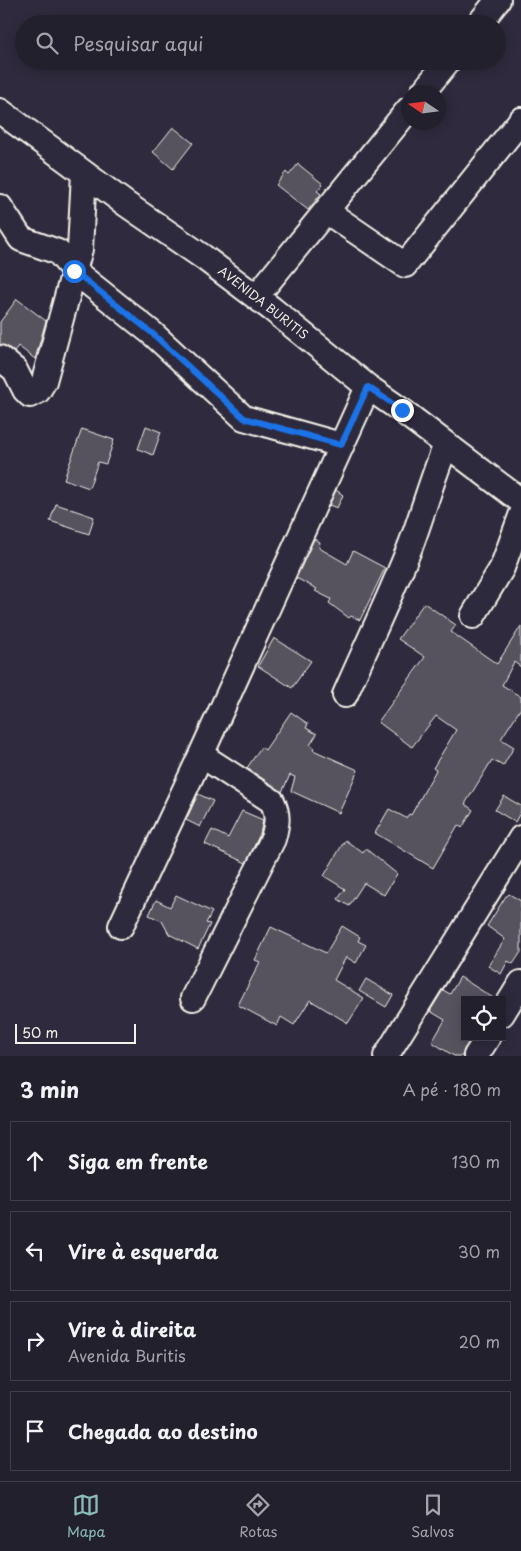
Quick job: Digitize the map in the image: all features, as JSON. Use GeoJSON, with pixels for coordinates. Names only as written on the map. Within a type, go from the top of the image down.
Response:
{"type":"FeatureCollection","features":[{"type":"Feature","properties":{"kind":"street"},"geometry":{"type":"LineString","coordinates":[[486,15],[498,0]]}},
{"type":"Feature","properties":{"kind":"street"},"geometry":{"type":"LineString","coordinates":[[429,85],[441,70]]}},
{"type":"Feature","properties":{"kind":"street","name":"AVENIDA BURITIS"},"geometry":{"type":"LineString","coordinates":[[0,111],[126,204],[203,257],[368,387],[402,410],[521,502]]}},
{"type":"Feature","properties":{"kind":"street"},"geometry":{"type":"LineString","coordinates":[[256,297],[401,119]]}},
{"type":"Feature","properties":{"kind":"street"},"geometry":{"type":"LineString","coordinates":[[326,211],[405,265],[521,120]]}},
{"type":"Feature","properties":{"kind":"street"},"geometry":{"type":"LineString","coordinates":[[0,358],[16,370],[25,390],[30,395],[38,391],[44,381],[80,250],[84,173]]}},
{"type":"Feature","properties":{"kind":"street"},"geometry":{"type":"LineString","coordinates":[[0,207],[21,238],[58,252],[74,271],[153,334],[244,418],[341,445]]}},
{"type":"Feature","properties":{"kind":"street"},"geometry":{"type":"LineString","coordinates":[[121,926],[368,387]]}},
{"type":"Feature","properties":{"kind":"street"},"geometry":{"type":"LineString","coordinates":[[345,695],[410,548],[428,498],[433,477],[446,445]]}},
{"type":"Feature","properties":{"kind":"street"},"geometry":{"type":"LineString","coordinates":[[473,616],[502,568],[521,516]]}},
{"type":"Feature","properties":{"kind":"street"},"geometry":{"type":"LineString","coordinates":[[193,998],[273,839],[278,824],[277,811],[272,801],[201,755]]}},
{"type":"Feature","properties":{"kind":"street"},"geometry":{"type":"LineString","coordinates":[[386,1056],[521,838]]}},
{"type":"Feature","properties":{"kind":"street"},"geometry":{"type":"LineString","coordinates":[[506,1007],[521,983]]}},
{"type":"Feature","properties":{"kind":"street"},"geometry":{"type":"LineString","coordinates":[[476,1056],[485,1041]]}},
{"type":"Feature","properties":{"kind":"building"},"geometry":{"type":"Polygon","coordinates":[[[173,127],[193,143],[173,169],[153,152],[173,127]]]}},
{"type":"Feature","properties":{"kind":"building"},"geometry":{"type":"Polygon","coordinates":[[[298,164],[323,184],[317,191],[321,194],[308,210],[276,185],[286,172],[289,175],[298,164]]]}},
{"type":"Feature","properties":{"kind":"building"},"geometry":{"type":"Polygon","coordinates":[[[17,299],[46,321],[35,359],[18,346],[14,352],[8,347],[0,345],[0,322],[17,299]]]}},
{"type":"Feature","properties":{"kind":"building"},"geometry":{"type":"Polygon","coordinates":[[[146,426],[161,432],[153,455],[138,449],[146,426]]]}},
{"type":"Feature","properties":{"kind":"building"},"geometry":{"type":"Polygon","coordinates":[[[82,429],[114,440],[106,464],[98,462],[89,488],[64,479],[82,429]]]}},
{"type":"Feature","properties":{"kind":"building"},"geometry":{"type":"Polygon","coordinates":[[[336,490],[343,495],[337,508],[329,505],[336,490]]]}},
{"type":"Feature","properties":{"kind":"building"},"geometry":{"type":"Polygon","coordinates":[[[56,504],[94,517],[89,534],[50,521],[56,504]]]}},
{"type":"Feature","properties":{"kind":"building"},"geometry":{"type":"Polygon","coordinates":[[[314,539],[320,542],[319,548],[347,564],[353,551],[385,568],[360,620],[351,616],[349,618],[329,603],[331,599],[296,578],[314,539]]]}},
{"type":"Feature","properties":{"kind":"building"},"geometry":{"type":"Polygon","coordinates":[[[424,603],[456,625],[451,632],[497,664],[521,626],[521,667],[514,662],[502,685],[521,697],[521,708],[501,739],[514,747],[503,766],[492,760],[465,804],[473,810],[462,828],[458,825],[433,868],[375,833],[389,809],[406,818],[409,814],[411,815],[436,770],[433,768],[456,730],[436,716],[412,747],[378,722],[425,657],[398,639],[424,603]]]}},
{"type":"Feature","properties":{"kind":"building"},"geometry":{"type":"Polygon","coordinates":[[[274,638],[311,661],[292,688],[258,666],[274,638]]]}},
{"type":"Feature","properties":{"kind":"building"},"geometry":{"type":"Polygon","coordinates":[[[291,712],[308,724],[306,728],[317,734],[310,745],[314,748],[313,750],[358,770],[339,813],[291,791],[295,777],[290,775],[282,792],[247,768],[261,747],[265,750],[291,712]]]}},
{"type":"Feature","properties":{"kind":"building"},"geometry":{"type":"Polygon","coordinates":[[[198,794],[213,801],[200,827],[186,820],[198,794]]]}},
{"type":"Feature","properties":{"kind":"building"},"geometry":{"type":"Polygon","coordinates":[[[504,796],[521,806],[521,811],[515,822],[495,810],[504,796]]]}},
{"type":"Feature","properties":{"kind":"building"},"geometry":{"type":"Polygon","coordinates":[[[242,811],[263,820],[260,834],[246,863],[205,844],[212,830],[228,838],[242,811]]]}},
{"type":"Feature","properties":{"kind":"building"},"geometry":{"type":"Polygon","coordinates":[[[345,840],[363,853],[366,849],[397,874],[384,895],[364,883],[349,906],[338,899],[345,889],[324,876],[345,840]]]}},
{"type":"Feature","properties":{"kind":"building"},"geometry":{"type":"Polygon","coordinates":[[[509,894],[521,901],[521,952],[513,964],[508,961],[501,974],[488,966],[505,939],[487,926],[509,894]]]}},
{"type":"Feature","properties":{"kind":"building"},"geometry":{"type":"Polygon","coordinates":[[[176,895],[212,912],[206,923],[210,924],[198,949],[169,934],[162,921],[149,915],[156,900],[170,907],[176,895]]]}},
{"type":"Feature","properties":{"kind":"building"},"geometry":{"type":"Polygon","coordinates":[[[342,926],[360,937],[358,941],[366,945],[356,963],[346,957],[334,980],[364,998],[348,1023],[310,1000],[294,1025],[281,1017],[277,1026],[238,1005],[260,962],[255,960],[271,927],[326,953],[342,926]]]}},
{"type":"Feature","properties":{"kind":"building"},"geometry":{"type":"Polygon","coordinates":[[[460,977],[490,996],[461,996],[461,1041],[469,1041],[462,1056],[454,1056],[432,1042],[445,1020],[430,1011],[443,990],[450,994],[460,977]]]}},
{"type":"Feature","properties":{"kind":"building"},"geometry":{"type":"Polygon","coordinates":[[[366,979],[393,995],[386,1007],[359,991],[366,979]]]}},
{"type":"Feature","properties":{"kind":"route"},"geometry":{"type":"LineString","coordinates":[[74,271],[153,334],[244,418],[341,445],[368,387],[402,410]]}}]}
